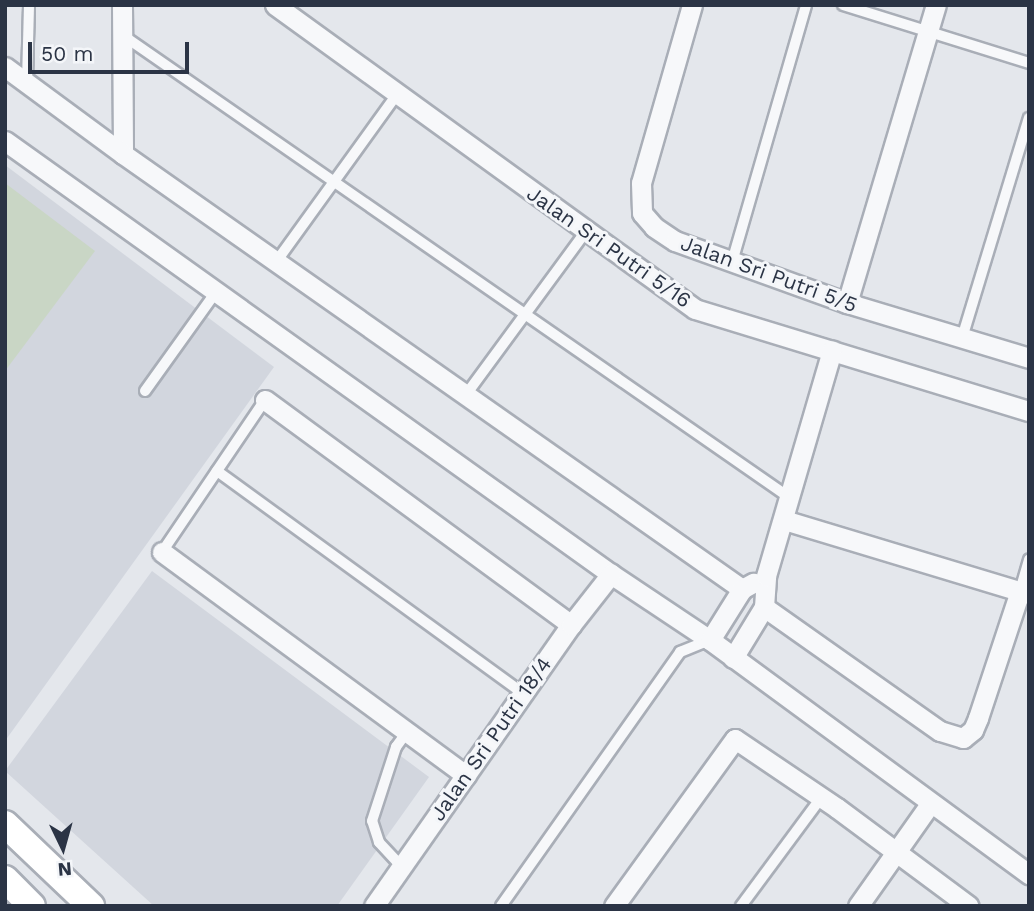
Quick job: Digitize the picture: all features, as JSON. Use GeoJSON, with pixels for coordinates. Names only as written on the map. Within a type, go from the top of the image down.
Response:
{"type":"FeatureCollection","features":[{"type":"Feature","properties":{"kind":"main road"},"geometry":{"type":"LineString","coordinates":[[5,824],[91,906]]}},
{"type":"Feature","properties":{"kind":"main road"},"geometry":{"type":"LineString","coordinates":[[5,879],[32,906]]}},
{"type":"Feature","properties":{"kind":"street"},"geometry":{"type":"LineString","coordinates":[[122,5],[123,154]]}},
{"type":"Feature","properties":{"kind":"street","name":"Jalan Sri Putri 5/16"},"geometry":{"type":"LineString","coordinates":[[275,5],[695,309],[1029,411]]}},
{"type":"Feature","properties":{"kind":"street","name":"Jalan Sri Putri 5/5"},"geometry":{"type":"LineString","coordinates":[[692,5],[644,169],[640,199],[642,213],[654,226],[675,241],[847,303],[1029,358]]}},
{"type":"Feature","properties":{"kind":"street"},"geometry":{"type":"LineString","coordinates":[[847,303],[936,5]]}},
{"type":"Feature","properties":{"kind":"street"},"geometry":{"type":"LineString","coordinates":[[5,67],[123,154],[742,589]]}},
{"type":"Feature","properties":{"kind":"street"},"geometry":{"type":"LineString","coordinates":[[5,141],[611,574],[710,640],[930,804],[1029,874]]}},
{"type":"Feature","properties":{"kind":"street"},"geometry":{"type":"LineString","coordinates":[[733,657],[764,607],[766,576],[785,520],[832,350]]}},
{"type":"Feature","properties":{"kind":"street"},"geometry":{"type":"LineString","coordinates":[[265,400],[571,625]]}},
{"type":"Feature","properties":{"kind":"street"},"geometry":{"type":"LineString","coordinates":[[764,607],[940,731],[963,738],[973,730],[1024,593],[785,520]]}},
{"type":"Feature","properties":{"kind":"street"},"geometry":{"type":"LineString","coordinates":[[162,552],[466,775]]}},
{"type":"Feature","properties":{"kind":"street","name":"Jalan Sri Putri 18/4"},"geometry":{"type":"LineString","coordinates":[[374,906],[571,625],[611,574]]}},
{"type":"Feature","properties":{"kind":"street"},"geometry":{"type":"LineString","coordinates":[[710,640],[742,589],[766,576]]}},
{"type":"Feature","properties":{"kind":"street"},"geometry":{"type":"LineString","coordinates":[[614,906],[735,739],[969,906]]}},
{"type":"Feature","properties":{"kind":"street"},"geometry":{"type":"LineString","coordinates":[[858,906],[930,804]]}},
{"type":"Feature","properties":{"kind":"lane"},"geometry":{"type":"LineString","coordinates":[[27,83],[29,5]]}},
{"type":"Feature","properties":{"kind":"lane"},"geometry":{"type":"LineString","coordinates":[[732,262],[806,5]]}},
{"type":"Feature","properties":{"kind":"lane"},"geometry":{"type":"LineString","coordinates":[[843,5],[1029,63]]}},
{"type":"Feature","properties":{"kind":"lane"},"geometry":{"type":"LineString","coordinates":[[121,34],[791,498]]}},
{"type":"Feature","properties":{"kind":"lane"},"geometry":{"type":"LineString","coordinates":[[276,262],[397,94]]}},
{"type":"Feature","properties":{"kind":"lane"},"geometry":{"type":"LineString","coordinates":[[962,338],[1029,118]]}},
{"type":"Feature","properties":{"kind":"lane"},"geometry":{"type":"LineString","coordinates":[[465,396],[586,231]]}},
{"type":"Feature","properties":{"kind":"lane"},"geometry":{"type":"LineString","coordinates":[[145,391],[216,292]]}},
{"type":"Feature","properties":{"kind":"lane"},"geometry":{"type":"LineString","coordinates":[[162,552],[265,400]]}},
{"type":"Feature","properties":{"kind":"lane"},"geometry":{"type":"LineString","coordinates":[[217,471],[523,693]]}},
{"type":"Feature","properties":{"kind":"lane"},"geometry":{"type":"LineString","coordinates":[[1024,593],[1029,559]]}},
{"type":"Feature","properties":{"kind":"lane"},"geometry":{"type":"LineString","coordinates":[[501,906],[680,652],[710,640]]}},
{"type":"Feature","properties":{"kind":"lane"},"geometry":{"type":"LineString","coordinates":[[402,867],[379,842],[372,815],[396,747],[408,732]]}},
{"type":"Feature","properties":{"kind":"lane"},"geometry":{"type":"LineString","coordinates":[[741,906],[821,798]]}},
{"type":"Feature","properties":{"kind":"shaded area"},"geometry":{"type":"Polygon","coordinates":[[[5,165],[274,367],[5,741],[5,165]]]}},
{"type":"Feature","properties":{"kind":"shaded area"},"geometry":{"type":"Polygon","coordinates":[[[152,571],[429,777],[337,906],[154,906],[5,771],[152,571]]]}},
{"type":"Feature","properties":{"kind":"green space"},"geometry":{"type":"Polygon","coordinates":[[[5,183],[95,251],[5,371],[5,183]]]}}]}
